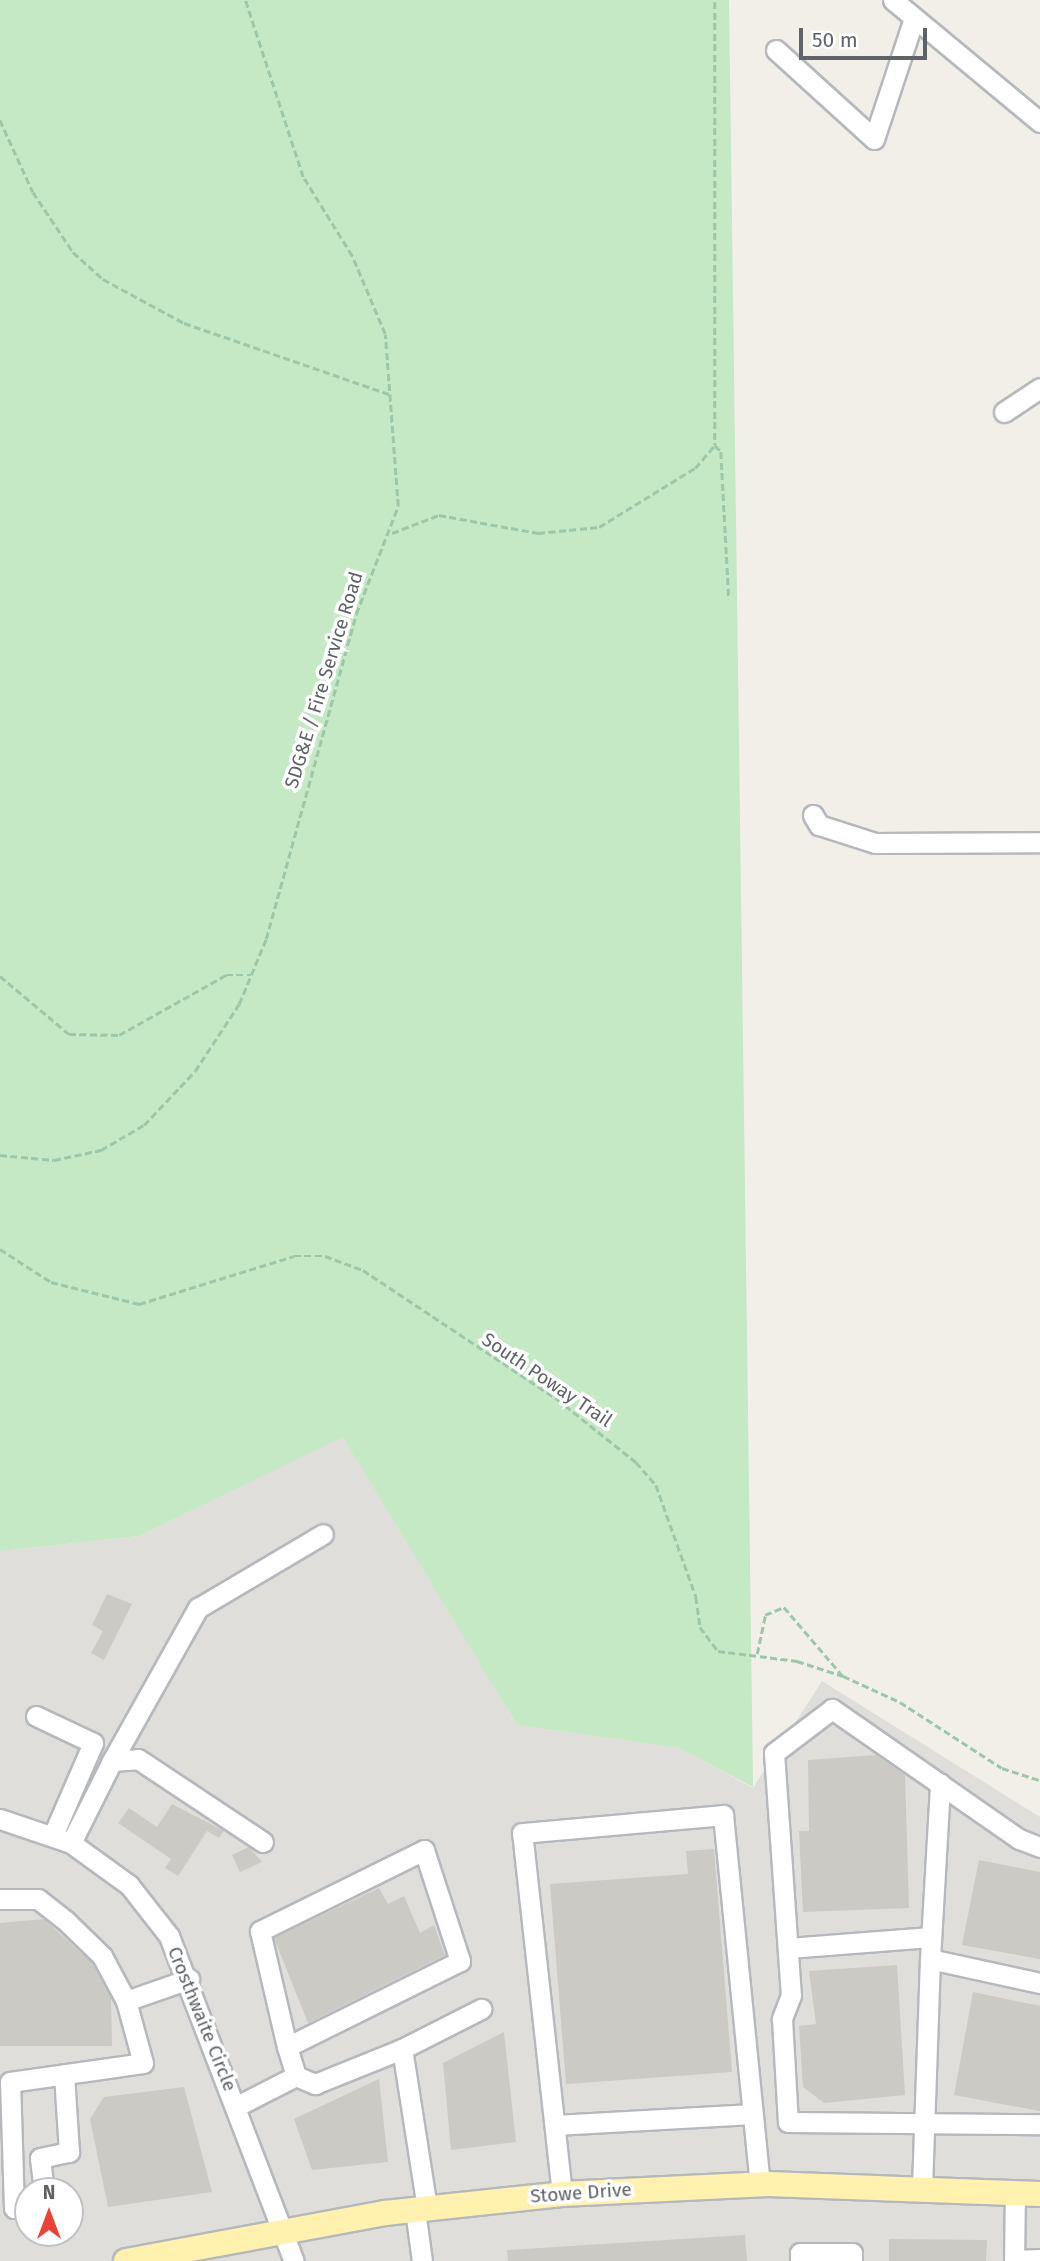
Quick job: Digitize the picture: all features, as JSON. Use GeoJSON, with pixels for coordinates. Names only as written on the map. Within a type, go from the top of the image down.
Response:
{"type":"FeatureCollection","features":[{"type":"Feature","properties":{"kind":"main road","name":"Stowe Drive"},"geometry":{"type":"LineString","coordinates":[[137,2260],[284,2230],[421,2209],[562,2193],[760,2184],[1040,2194]]}},
{"type":"Feature","properties":{"kind":"street"},"geometry":{"type":"LineString","coordinates":[[892,0],[1040,122]]}},
{"type":"Feature","properties":{"kind":"street"},"geometry":{"type":"LineString","coordinates":[[776,50],[874,139],[914,18]]}},
{"type":"Feature","properties":{"kind":"street"},"geometry":{"type":"LineString","coordinates":[[1004,412],[1039,391]]}},
{"type":"Feature","properties":{"kind":"street"},"geometry":{"type":"LineString","coordinates":[[813,815],[819,825],[875,843],[1038,840]]}},
{"type":"Feature","properties":{"kind":"street"},"geometry":{"type":"LineString","coordinates":[[62,1839],[112,1761],[198,1608],[323,1534]]}},
{"type":"Feature","properties":{"kind":"street"},"geometry":{"type":"LineString","coordinates":[[1040,1847],[1019,1839],[832,1709],[774,1753],[791,1995],[782,2019],[788,2122],[1040,2124]]}},
{"type":"Feature","properties":{"kind":"street"},"geometry":{"type":"LineString","coordinates":[[36,1716],[93,1743],[62,1839]]}},
{"type":"Feature","properties":{"kind":"street"},"geometry":{"type":"LineString","coordinates":[[112,1761],[138,1759],[263,1842]]}},
{"type":"Feature","properties":{"kind":"street"},"geometry":{"type":"LineString","coordinates":[[922,2188],[930,1959],[940,1783]]}},
{"type":"Feature","properties":{"kind":"street"},"geometry":{"type":"LineString","coordinates":[[562,2193],[522,1833],[723,1815],[760,2184]]}},
{"type":"Feature","properties":{"kind":"street","name":"Crosthwaite Circle"},"geometry":{"type":"LineString","coordinates":[[0,1819],[62,1839],[129,1885],[169,1936],[189,1979],[284,2230],[293,2261]]}},
{"type":"Feature","properties":{"kind":"street"},"geometry":{"type":"LineString","coordinates":[[287,2047],[460,1961],[424,1850],[260,1931],[287,2047],[296,2076]]}},
{"type":"Feature","properties":{"kind":"street"},"geometry":{"type":"LineString","coordinates":[[0,1899],[38,1899],[65,1920],[102,1956],[125,2001],[143,2063],[10,2082],[14,2208]]}},
{"type":"Feature","properties":{"kind":"street"},"geometry":{"type":"LineString","coordinates":[[788,1948],[931,1937]]}},
{"type":"Feature","properties":{"kind":"street"},"geometry":{"type":"LineString","coordinates":[[930,1959],[1040,1983]]}},
{"type":"Feature","properties":{"kind":"street"},"geometry":{"type":"LineString","coordinates":[[125,2001],[189,1979]]}},
{"type":"Feature","properties":{"kind":"street"},"geometry":{"type":"LineString","coordinates":[[237,2106],[296,2076],[315,2084],[402,2049],[481,2009]]}},
{"type":"Feature","properties":{"kind":"street"},"geometry":{"type":"LineString","coordinates":[[402,2049],[421,2209],[422,2261]]}},
{"type":"Feature","properties":{"kind":"street"},"geometry":{"type":"LineString","coordinates":[[42,2177],[40,2158],[69,2152],[64,2074]]}},
{"type":"Feature","properties":{"kind":"street"},"geometry":{"type":"LineString","coordinates":[[555,2125],[753,2114]]}},
{"type":"Feature","properties":{"kind":"street"},"geometry":{"type":"LineString","coordinates":[[1015,2193],[1014,2261],[1040,2259]]}},
{"type":"Feature","properties":{"kind":"street"},"geometry":{"type":"LineString","coordinates":[[800,2261],[800,2253],[852,2253],[852,2261]]}},
{"type":"Feature","properties":{"kind":"path","name":"SDG&E / Fire Service Road"},"geometry":{"type":"LineString","coordinates":[[0,1156],[54,1160],[101,1150],[144,1125],[195,1071],[251,975],[356,614],[398,506],[392,395],[385,334],[352,256],[303,177],[245,0]]}},
{"type":"Feature","properties":{"kind":"path"},"geometry":{"type":"LineString","coordinates":[[715,2],[715,444],[721,452],[729,599]]}},
{"type":"Feature","properties":{"kind":"path"},"geometry":{"type":"LineString","coordinates":[[0,120],[33,192],[73,252],[103,279],[184,323],[392,395]]}},
{"type":"Feature","properties":{"kind":"path"},"geometry":{"type":"LineString","coordinates":[[392,533],[439,515],[538,533],[599,527],[695,468],[715,444]]}},
{"type":"Feature","properties":{"kind":"path"},"geometry":{"type":"LineString","coordinates":[[0,976],[69,1034],[119,1035],[226,975],[251,975]]}},
{"type":"Feature","properties":{"kind":"path","name":"South Poway Trail"},"geometry":{"type":"LineString","coordinates":[[0,1249],[51,1282],[139,1304],[294,1256],[325,1256],[362,1270],[556,1399],[636,1462],[656,1485],[658,1506],[675,1531],[700,1627],[718,1650],[737,1658],[757,1655],[843,1676],[900,1702],[1002,1768],[1040,1780]]}},
{"type":"Feature","properties":{"kind":"path"},"geometry":{"type":"LineString","coordinates":[[757,1655],[765,1615],[784,1607],[843,1676]]}},
{"type":"Feature","properties":{"kind":"shaded area"},"geometry":{"type":"Polygon","coordinates":[[[344,1436],[517,1725],[680,1748],[753,1788],[822,1681],[1040,1817],[1040,2261],[0,2261],[0,1551],[139,1536],[344,1436]]]}},
{"type":"Feature","properties":{"kind":"green space"},"geometry":{"type":"Polygon","coordinates":[[[0,0],[729,0],[753,1787],[679,1748],[517,1725],[343,1437],[139,1536],[0,1551],[0,0]]]}},
{"type":"Feature","properties":{"kind":"building"},"geometry":{"type":"Polygon","coordinates":[[[107,1594],[132,1604],[104,1660],[91,1653],[103,1631],[92,1625],[107,1594]]]}},
{"type":"Feature","properties":{"kind":"building"},"geometry":{"type":"Polygon","coordinates":[[[876,1755],[905,1775],[909,1908],[803,1912],[799,1831],[809,1831],[808,1760],[876,1755]]]}},
{"type":"Feature","properties":{"kind":"building"},"geometry":{"type":"Polygon","coordinates":[[[172,1804],[224,1831],[219,1838],[207,1831],[178,1876],[165,1868],[171,1859],[118,1823],[129,1808],[157,1827],[172,1804]]]}},
{"type":"Feature","properties":{"kind":"building"},"geometry":{"type":"Polygon","coordinates":[[[249,1847],[262,1862],[240,1872],[232,1855],[249,1847]]]}},
{"type":"Feature","properties":{"kind":"building"},"geometry":{"type":"Polygon","coordinates":[[[714,1849],[732,2072],[566,2084],[550,1884],[688,1874],[686,1851],[714,1849]]]}},
{"type":"Feature","properties":{"kind":"building"},"geometry":{"type":"Polygon","coordinates":[[[979,1860],[1040,1872],[1040,1959],[962,1945],[979,1860]]]}},
{"type":"Feature","properties":{"kind":"building"},"geometry":{"type":"Polygon","coordinates":[[[379,1888],[388,1904],[404,1896],[420,1933],[434,1925],[445,1955],[308,2023],[274,1938],[379,1888]]]}},
{"type":"Feature","properties":{"kind":"building"},"geometry":{"type":"Polygon","coordinates":[[[44,1919],[92,1963],[111,1998],[112,2046],[0,2046],[0,1923],[44,1919]]]}},
{"type":"Feature","properties":{"kind":"building"},"geometry":{"type":"Polygon","coordinates":[[[897,1965],[905,2095],[824,2103],[803,2087],[799,2026],[816,2024],[809,1971],[897,1965]]]}},
{"type":"Feature","properties":{"kind":"building"},"geometry":{"type":"Polygon","coordinates":[[[973,1992],[1040,2006],[1040,2111],[954,2095],[973,1992]]]}},
{"type":"Feature","properties":{"kind":"building"},"geometry":{"type":"Polygon","coordinates":[[[504,2032],[516,2142],[451,2150],[443,2063],[504,2032]]]}},
{"type":"Feature","properties":{"kind":"building"},"geometry":{"type":"Polygon","coordinates":[[[379,2079],[388,2162],[312,2170],[294,2119],[379,2079]]]}},
{"type":"Feature","properties":{"kind":"building"},"geometry":{"type":"Polygon","coordinates":[[[184,2087],[212,2192],[108,2207],[90,2119],[104,2097],[184,2087]]]}},
{"type":"Feature","properties":{"kind":"building"},"geometry":{"type":"Polygon","coordinates":[[[745,2235],[747,2261],[508,2261],[507,2250],[745,2235]]]}},
{"type":"Feature","properties":{"kind":"building"},"geometry":{"type":"Polygon","coordinates":[[[889,2239],[987,2240],[986,2261],[889,2261],[889,2239]]]}}]}
